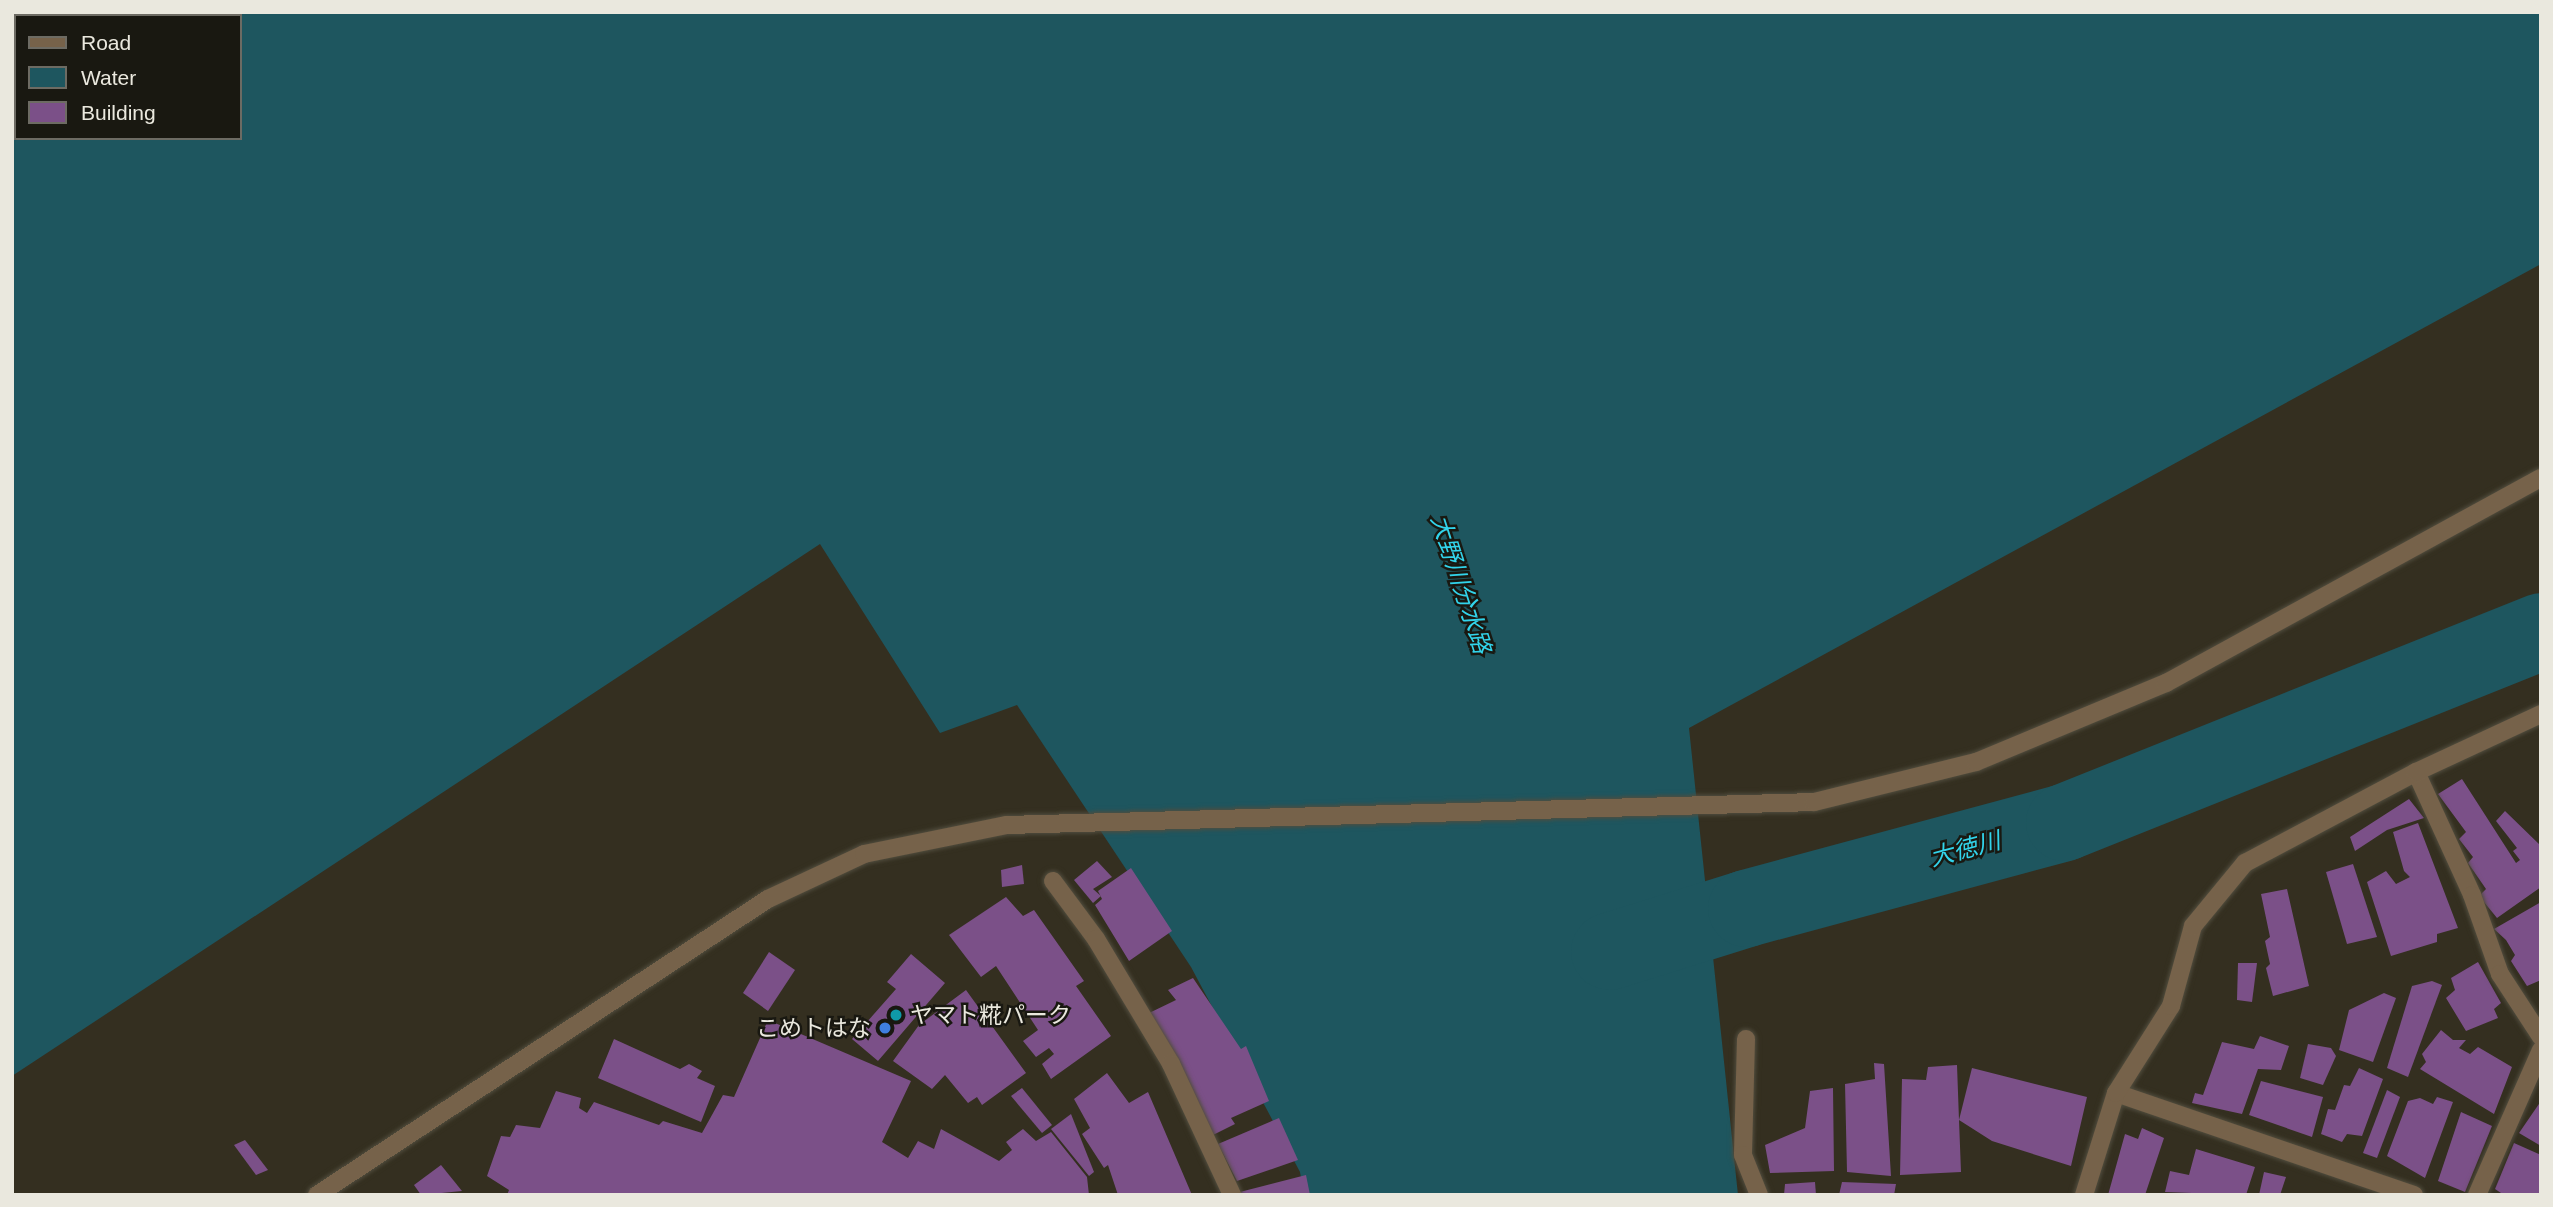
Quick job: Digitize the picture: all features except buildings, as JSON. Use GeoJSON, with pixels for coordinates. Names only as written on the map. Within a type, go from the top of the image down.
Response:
{"type":"FeatureCollection","features":[{"type":"Feature","properties":{"kind":"street"},"geometry":{"type":"LineString","coordinates":[[317,1195],[768,899],[864,853],[1007,825],[1814,802],[1976,762],[2166,683],[2541,478]]}},
{"type":"Feature","properties":{"kind":"street"},"geometry":{"type":"LineString","coordinates":[[2084,1195],[2116,1093],[2171,1006],[2193,926],[2245,863],[2416,772],[2541,714]]}},
{"type":"Feature","properties":{"kind":"street"},"geometry":{"type":"LineString","coordinates":[[2416,772],[2472,895],[2500,974],[2541,1037]]}},
{"type":"Feature","properties":{"kind":"street"},"geometry":{"type":"LineString","coordinates":[[1054,881],[1096,939],[1171,1064],[1232,1195]]}},
{"type":"Feature","properties":{"kind":"street"},"geometry":{"type":"LineString","coordinates":[[1746,1038],[1744,1155],[1759,1195]]}},
{"type":"Feature","properties":{"kind":"street"},"geometry":{"type":"LineString","coordinates":[[2477,1195],[2541,1050]]}},
{"type":"Feature","properties":{"kind":"street"},"geometry":{"type":"LineString","coordinates":[[2116,1093],[2414,1195]]}},
{"type":"Feature","properties":{"kind":"water","name":"大野川分水路"},"geometry":{"type":"Polygon","coordinates":[[[12,12],[2541,12],[2541,264],[1689,728],[1738,1195],[1304,1195],[1300,1172],[1191,967],[1017,705],[940,733],[820,544],[12,1076],[12,12]]]}},
{"type":"Feature","properties":{"kind":"waterway","name":"大徳川"},"geometry":{"type":"LineString","coordinates":[[1609,951],[1746,908],[2064,822],[2541,631]]}},
{"type":"Feature","properties":{"kind":"place","name":"ヤマト糀パーク"},"geometry":{"type":"Point","coordinates":[896,1015]}},
{"type":"Feature","properties":{"kind":"place","name":"こめトはな"},"geometry":{"type":"Point","coordinates":[885,1028]}}]}
